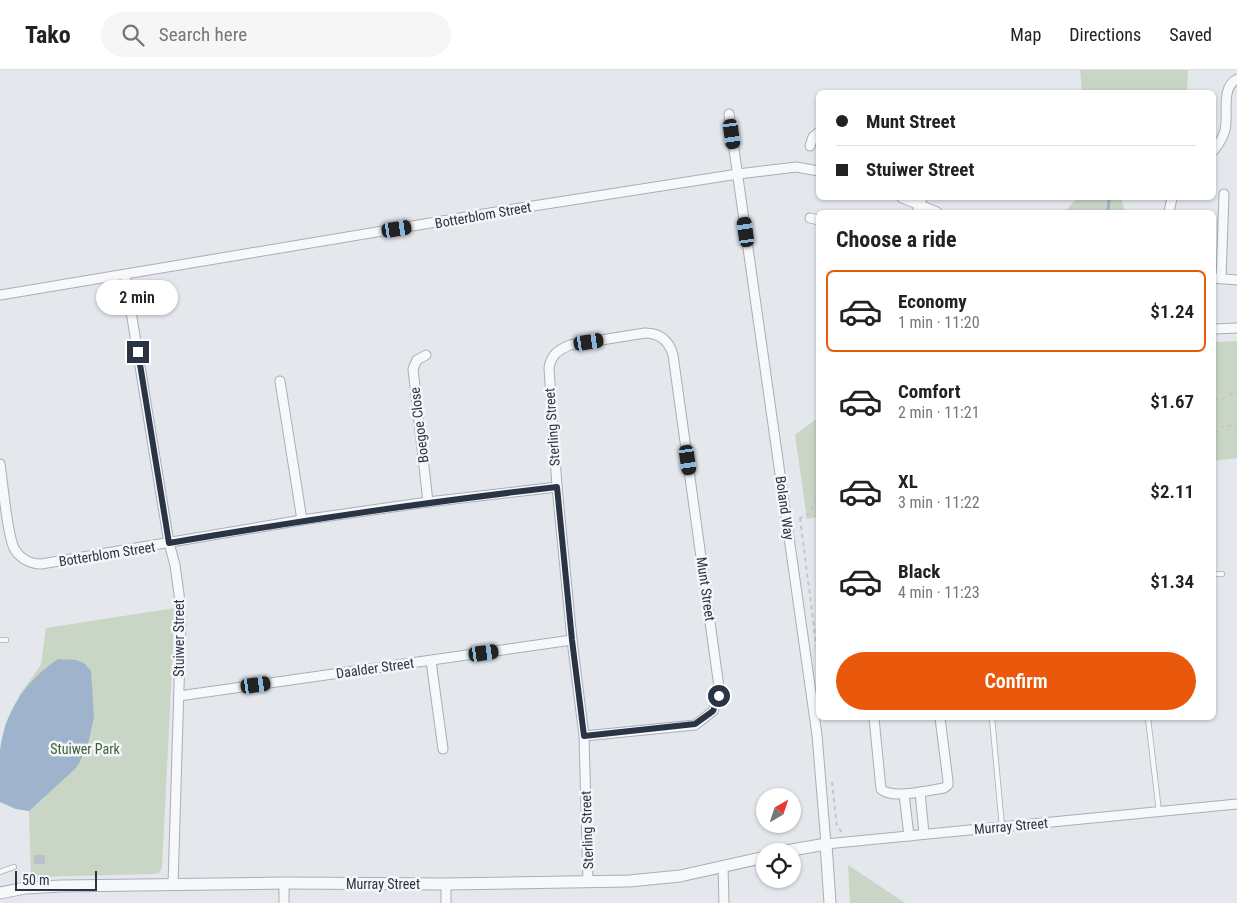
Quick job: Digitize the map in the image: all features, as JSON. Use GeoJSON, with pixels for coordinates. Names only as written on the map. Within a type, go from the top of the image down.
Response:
{"type":"FeatureCollection","features":[{"type":"Feature","properties":{"kind":"street"},"geometry":{"type":"LineString","coordinates":[[1216,147],[1221,141],[1226,128],[1228,89],[1237,78]]}},
{"type":"Feature","properties":{"kind":"street","name":"Boland Way"},"geometry":{"type":"LineString","coordinates":[[729,114],[817,735],[830,903]]}},
{"type":"Feature","properties":{"kind":"street"},"geometry":{"type":"LineString","coordinates":[[810,146],[813,137],[816,134]]}},
{"type":"Feature","properties":{"kind":"street","name":"Botterblom Street"},"geometry":{"type":"LineString","coordinates":[[0,295],[738,174],[796,168],[816,171]]}},
{"type":"Feature","properties":{"kind":"street"},"geometry":{"type":"LineString","coordinates":[[1224,194],[1218,279],[1237,280]]}},
{"type":"Feature","properties":{"kind":"street"},"geometry":{"type":"LineString","coordinates":[[907,200],[932,210]]}},
{"type":"Feature","properties":{"kind":"street","name":"Stuiwer Street"},"geometry":{"type":"LineString","coordinates":[[125,275],[169,543],[176,575],[180,612],[173,885]]}},
{"type":"Feature","properties":{"kind":"street"},"geometry":{"type":"LineString","coordinates":[[1216,329],[1237,328]]}},
{"type":"Feature","properties":{"kind":"street","name":"Sterling Street"},"geometry":{"type":"LineString","coordinates":[[588,881],[584,736],[572,640],[557,487],[549,368],[553,356],[570,345],[645,333],[654,333],[662,337]]}},
{"type":"Feature","properties":{"kind":"street","name":"Munt Street"},"geometry":{"type":"LineString","coordinates":[[584,736],[695,724],[713,711],[719,696],[718,677],[675,365],[671,348],[662,337]]}},
{"type":"Feature","properties":{"kind":"street","name":"Boegoe Close"},"geometry":{"type":"LineString","coordinates":[[426,355],[417,360],[413,370],[428,502]]}},
{"type":"Feature","properties":{"kind":"street"},"geometry":{"type":"LineString","coordinates":[[280,381],[302,520]]}},
{"type":"Feature","properties":{"kind":"street","name":"Botterblom Street"},"geometry":{"type":"LineString","coordinates":[[0,464],[11,542],[19,555],[35,564],[302,520],[428,502],[557,487]]}},
{"type":"Feature","properties":{"kind":"street","name":"Daalder Street"},"geometry":{"type":"LineString","coordinates":[[178,696],[572,640]]}},
{"type":"Feature","properties":{"kind":"street"},"geometry":{"type":"LineString","coordinates":[[431,661],[443,749]]}},
{"type":"Feature","properties":{"kind":"street"},"geometry":{"type":"LineString","coordinates":[[874,720],[881,789],[887,793],[904,794],[944,788],[948,785],[940,720]]}},
{"type":"Feature","properties":{"kind":"street"},"geometry":{"type":"LineString","coordinates":[[920,792],[924,834]]}},
{"type":"Feature","properties":{"kind":"street"},"geometry":{"type":"LineString","coordinates":[[904,794],[909,836]]}},
{"type":"Feature","properties":{"kind":"street","name":"Murray Street"},"geometry":{"type":"LineString","coordinates":[[801,848],[924,834],[1237,804]]}},
{"type":"Feature","properties":{"kind":"street","name":"Murray Street"},"geometry":{"type":"LineString","coordinates":[[0,893],[40,886],[284,883],[446,884],[666,878],[756,859]]}},
{"type":"Feature","properties":{"kind":"street"},"geometry":{"type":"LineString","coordinates":[[723,867],[724,903]]}},
{"type":"Feature","properties":{"kind":"street"},"geometry":{"type":"LineString","coordinates":[[284,883],[284,903]]}},
{"type":"Feature","properties":{"kind":"street"},"geometry":{"type":"LineString","coordinates":[[446,884],[446,903]]}},
{"type":"Feature","properties":{"kind":"lane"},"geometry":{"type":"LineString","coordinates":[[1216,574],[1222,574]]}},
{"type":"Feature","properties":{"kind":"lane"},"geometry":{"type":"LineString","coordinates":[[0,640],[6,640]]}},
{"type":"Feature","properties":{"kind":"lane"},"geometry":{"type":"LineString","coordinates":[[992,720],[1002,827]]}},
{"type":"Feature","properties":{"kind":"lane"},"geometry":{"type":"LineString","coordinates":[[1148,720],[1159,812]]}},
{"type":"Feature","properties":{"kind":"lane"},"geometry":{"type":"LineString","coordinates":[[0,872],[14,867]]}},
{"type":"Feature","properties":{"kind":"path"},"geometry":{"type":"LineString","coordinates":[[1216,399],[1234,392],[1237,394]]}},
{"type":"Feature","properties":{"kind":"path"},"geometry":{"type":"LineString","coordinates":[[1216,432],[1225,425],[1237,427]]}},
{"type":"Feature","properties":{"kind":"path"},"geometry":{"type":"LineString","coordinates":[[787,522],[808,514],[816,500]]}},
{"type":"Feature","properties":{"kind":"path"},"geometry":{"type":"LineString","coordinates":[[800,518],[816,643]]}},
{"type":"Feature","properties":{"kind":"path"},"geometry":{"type":"LineString","coordinates":[[832,782],[837,828],[840,832],[849,834]]}},
{"type":"Feature","properties":{"kind":"green space"},"geometry":{"type":"Polygon","coordinates":[[[1080,70],[1188,70],[1187,90],[1082,90],[1080,70]]]}},
{"type":"Feature","properties":{"kind":"green space"},"geometry":{"type":"Polygon","coordinates":[[[1075,200],[1122,200],[1124,210],[1067,210],[1075,200]]]}},
{"type":"Feature","properties":{"kind":"green space"},"geometry":{"type":"Polygon","coordinates":[[[1237,341],[1237,458],[1216,461],[1216,342],[1237,341]]]}},
{"type":"Feature","properties":{"kind":"green space"},"geometry":{"type":"Polygon","coordinates":[[[816,419],[816,518],[807,519],[795,435],[816,419]]]}},
{"type":"Feature","properties":{"kind":"green space","name":"Stuiwer Park"},"geometry":{"type":"Polygon","coordinates":[[[175,608],[162,868],[159,873],[154,874],[31,877],[29,811],[16,809],[0,802],[0,749],[6,722],[20,694],[41,665],[46,628],[175,608]]]}},
{"type":"Feature","properties":{"kind":"green space"},"geometry":{"type":"Polygon","coordinates":[[[848,865],[905,903],[850,903],[848,865]]]}},
{"type":"Feature","properties":{"kind":"water"},"geometry":{"type":"Polygon","coordinates":[[[58,659],[76,660],[84,663],[91,671],[94,717],[87,749],[76,768],[29,811],[16,809],[0,802],[0,751],[2,737],[18,699],[46,667],[58,659]]]}},
{"type":"Feature","properties":{"kind":"building"},"geometry":{"type":"Polygon","coordinates":[[[34,855],[45,855],[45,864],[34,864],[34,855]]]}},
{"type":"Feature","properties":{"kind":"waterway"},"geometry":{"type":"LineString","coordinates":[[1108,210],[1109,200]]}},
{"type":"Feature","properties":{"kind":"route"},"geometry":{"type":"LineString","coordinates":[[138,352],[169,543],[302,520],[428,502],[557,487],[572,640],[584,736],[695,724],[713,711],[719,696]]}}]}
